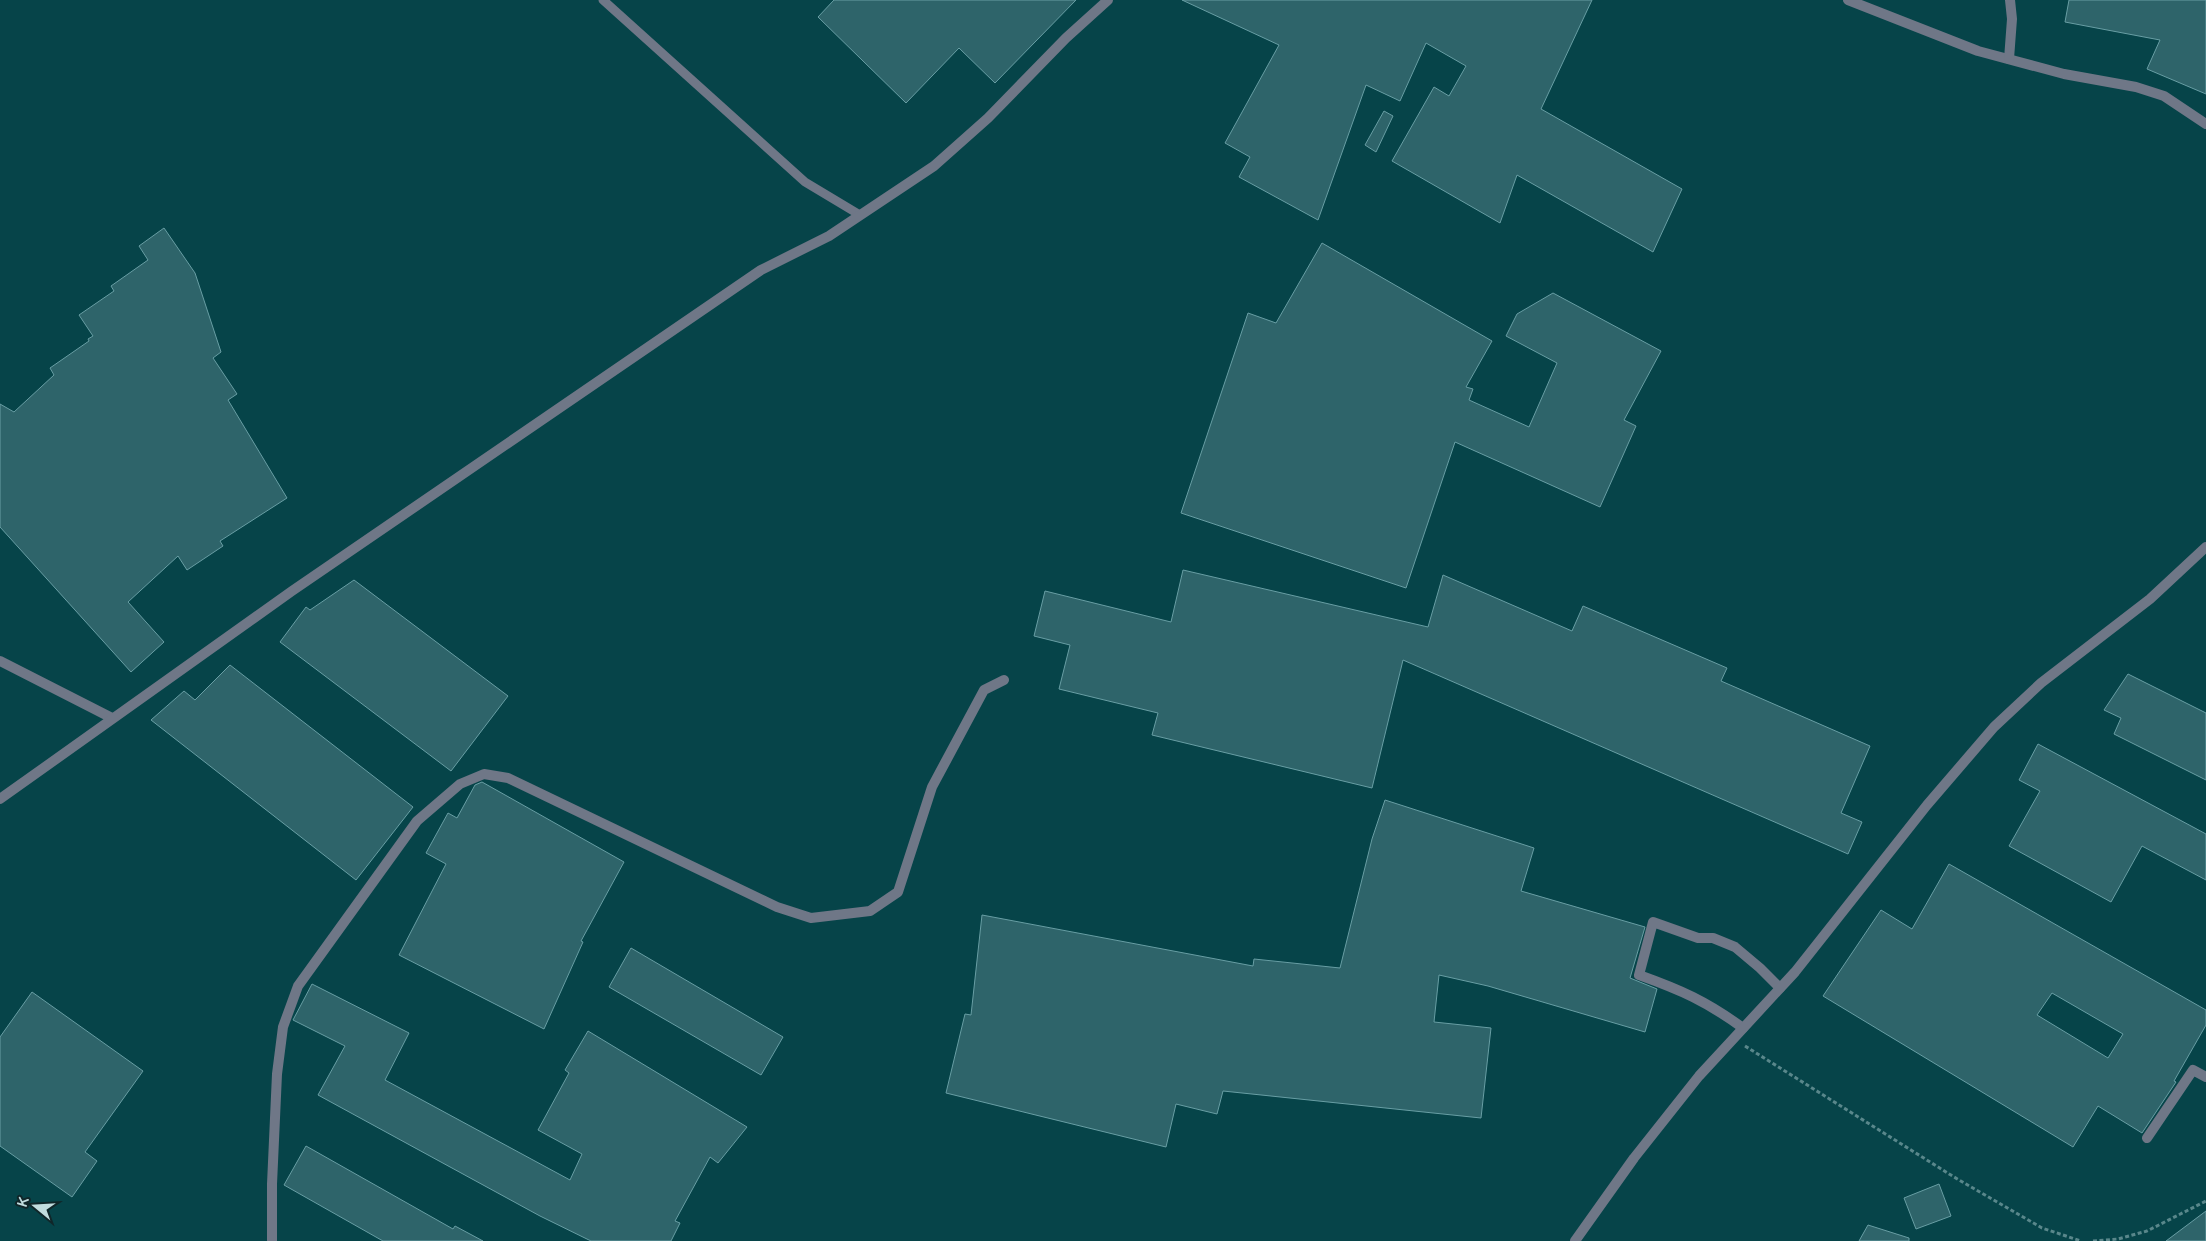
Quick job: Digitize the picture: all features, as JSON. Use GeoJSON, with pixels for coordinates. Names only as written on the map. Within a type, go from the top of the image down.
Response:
{"type":"FeatureCollection","features":[{"type":"Feature","properties":{"kind":"street"},"geometry":{"type":"LineString","coordinates":[[0,799],[301,585],[753,275],[829,236],[934,166],[988,118],[1066,38],[1108,0]]}},
{"type":"Feature","properties":{"kind":"street"},"geometry":{"type":"LineString","coordinates":[[1848,0],[1978,51],[2064,74],[2136,87],[2164,96],[2206,124]]}},
{"type":"Feature","properties":{"kind":"street"},"geometry":{"type":"LineString","coordinates":[[2009,59],[2012,19],[2010,0]]}},
{"type":"Feature","properties":{"kind":"street"},"geometry":{"type":"LineString","coordinates":[[1575,1241],[1634,1158],[1699,1076],[1796,972],[1927,804],[1994,727],[2041,683],[2150,599],[2206,547]]}},
{"type":"Feature","properties":{"kind":"street"},"geometry":{"type":"LineString","coordinates":[[0,661],[112,718]]}},
{"type":"Feature","properties":{"kind":"street"},"geometry":{"type":"LineString","coordinates":[[272,1241],[272,1184],[277,1074],[283,1027],[298,986],[417,821],[460,784],[484,774],[508,778],[778,907],[811,918],[870,911],[898,892],[932,787],[984,690],[1004,680]]}},
{"type":"Feature","properties":{"kind":"street"},"geometry":{"type":"LineString","coordinates":[[1743,1028],[1715,1007],[1685,992],[1639,975],[1652,922],[1698,938],[1713,938],[1736,947],[1780,988]]}},
{"type":"Feature","properties":{"kind":"street"},"geometry":{"type":"LineString","coordinates":[[2147,1138],[2193,1070],[2206,1077]]}},
{"type":"Feature","properties":{"kind":"lane"},"geometry":{"type":"LineString","coordinates":[[603,0],[805,182],[860,215]]}},
{"type":"Feature","properties":{"kind":"path"},"geometry":{"type":"LineString","coordinates":[[1733,1038],[1954,1177],[2042,1228],[2080,1241]]}},
{"type":"Feature","properties":{"kind":"path"},"geometry":{"type":"LineString","coordinates":[[2093,1241],[2118,1239],[2147,1231],[2206,1201]]}},
{"type":"Feature","properties":{"kind":"building"},"geometry":{"type":"Polygon","coordinates":[[[834,0],[1076,0],[995,83],[959,48],[906,103],[818,17],[834,0]]]}},
{"type":"Feature","properties":{"kind":"building"},"geometry":{"type":"Polygon","coordinates":[[[1182,0],[1592,0],[1541,109],[1682,189],[1653,252],[1517,175],[1500,223],[1392,161],[1434,87],[1449,96],[1466,66],[1426,43],[1400,101],[1366,85],[1318,220],[1239,177],[1250,157],[1225,143],[1279,45],[1182,0]]]}},
{"type":"Feature","properties":{"kind":"building"},"geometry":{"type":"Polygon","coordinates":[[[2069,0],[2206,0],[2206,94],[2147,69],[2160,40],[2065,22],[2069,0]]]}},
{"type":"Feature","properties":{"kind":"building"},"geometry":{"type":"Polygon","coordinates":[[[1384,111],[1393,116],[1376,152],[1365,145],[1384,111]]]}},
{"type":"Feature","properties":{"kind":"building"},"geometry":{"type":"Polygon","coordinates":[[[164,228],[195,273],[221,352],[213,358],[237,394],[228,400],[287,498],[220,541],[223,546],[187,570],[178,556],[128,602],[164,642],[131,672],[0,527],[0,404],[14,412],[54,375],[50,368],[89,341],[88,339],[93,336],[79,315],[114,291],[111,286],[148,260],[139,246],[164,228]]]}},
{"type":"Feature","properties":{"kind":"building"},"geometry":{"type":"Polygon","coordinates":[[[1322,243],[1492,341],[1466,387],[1473,389],[1469,400],[1529,427],[1557,363],[1506,336],[1517,314],[1553,293],[1661,351],[1624,420],[1636,426],[1600,507],[1455,442],[1406,588],[1181,513],[1248,313],[1276,323],[1322,243]]]}},
{"type":"Feature","properties":{"kind":"building"},"geometry":{"type":"Polygon","coordinates":[[[1183,570],[1428,627],[1443,575],[1572,631],[1583,606],[1727,668],[1721,681],[1870,746],[1841,813],[1862,822],[1848,854],[1403,660],[1372,788],[1152,735],[1158,713],[1059,689],[1070,645],[1034,636],[1045,591],[1171,622],[1183,570]]]}},
{"type":"Feature","properties":{"kind":"building"},"geometry":{"type":"Polygon","coordinates":[[[354,580],[508,696],[451,771],[280,642],[306,607],[310,610],[354,580]]]}},
{"type":"Feature","properties":{"kind":"building"},"geometry":{"type":"Polygon","coordinates":[[[230,665],[413,807],[356,880],[151,720],[184,691],[195,700],[230,665]]]}},
{"type":"Feature","properties":{"kind":"building"},"geometry":{"type":"Polygon","coordinates":[[[2128,674],[2206,713],[2206,780],[2114,734],[2121,718],[2104,710],[2128,674]]]}},
{"type":"Feature","properties":{"kind":"building"},"geometry":{"type":"Polygon","coordinates":[[[2038,744],[2206,834],[2206,880],[2142,846],[2111,902],[2009,846],[2040,791],[2019,780],[2038,744]]]}},
{"type":"Feature","properties":{"kind":"building"},"geometry":{"type":"Polygon","coordinates":[[[482,782],[624,862],[581,941],[583,942],[544,1029],[399,955],[446,864],[426,853],[448,813],[457,818],[475,785],[482,782]]]}},
{"type":"Feature","properties":{"kind":"building"},"geometry":{"type":"Polygon","coordinates":[[[1385,800],[1534,848],[1521,891],[1645,927],[1630,978],[1657,989],[1645,1032],[1488,986],[1439,975],[1434,1022],[1491,1028],[1481,1118],[1223,1091],[1217,1114],[1176,1104],[1166,1147],[946,1093],[965,1014],[971,1015],[982,915],[1253,966],[1254,959],[1340,968],[1372,839],[1385,800]]]}},
{"type":"Feature","properties":{"kind":"building"},"geometry":{"type":"Polygon","coordinates":[[[1949,864],[2206,1010],[2206,1025],[2174,1081],[2176,1082],[2142,1133],[2098,1106],[2073,1147],[1823,996],[1881,910],[1912,929],[1949,864]],[[2052,993],[2037,1015],[2108,1058],[2123,1034],[2052,993]]]}},
{"type":"Feature","properties":{"kind":"building"},"geometry":{"type":"Polygon","coordinates":[[[631,948],[783,1037],[761,1075],[609,987],[631,948]]]}},
{"type":"Feature","properties":{"kind":"building"},"geometry":{"type":"Polygon","coordinates":[[[312,984],[409,1033],[385,1080],[570,1180],[582,1154],[538,1130],[569,1073],[565,1070],[588,1031],[747,1127],[718,1163],[710,1157],[675,1221],[680,1223],[671,1241],[591,1241],[540,1216],[318,1095],[345,1046],[293,1020],[312,984]]]}},
{"type":"Feature","properties":{"kind":"building"},"geometry":{"type":"Polygon","coordinates":[[[32,992],[143,1071],[85,1152],[97,1161],[72,1197],[0,1146],[0,1037],[32,992]]]}},
{"type":"Feature","properties":{"kind":"building"},"geometry":{"type":"Polygon","coordinates":[[[306,1146],[453,1229],[455,1226],[483,1241],[383,1241],[284,1185],[306,1146]]]}},
{"type":"Feature","properties":{"kind":"building"},"geometry":{"type":"Polygon","coordinates":[[[1939,1184],[1951,1216],[1916,1229],[1904,1198],[1939,1184]]]}},
{"type":"Feature","properties":{"kind":"building"},"geometry":{"type":"Polygon","coordinates":[[[2206,1211],[2206,1241],[2166,1241],[2206,1211]]]}},
{"type":"Feature","properties":{"kind":"building"},"geometry":{"type":"Polygon","coordinates":[[[1868,1225],[1909,1238],[1909,1241],[1859,1241],[1868,1225]]]}}]}
